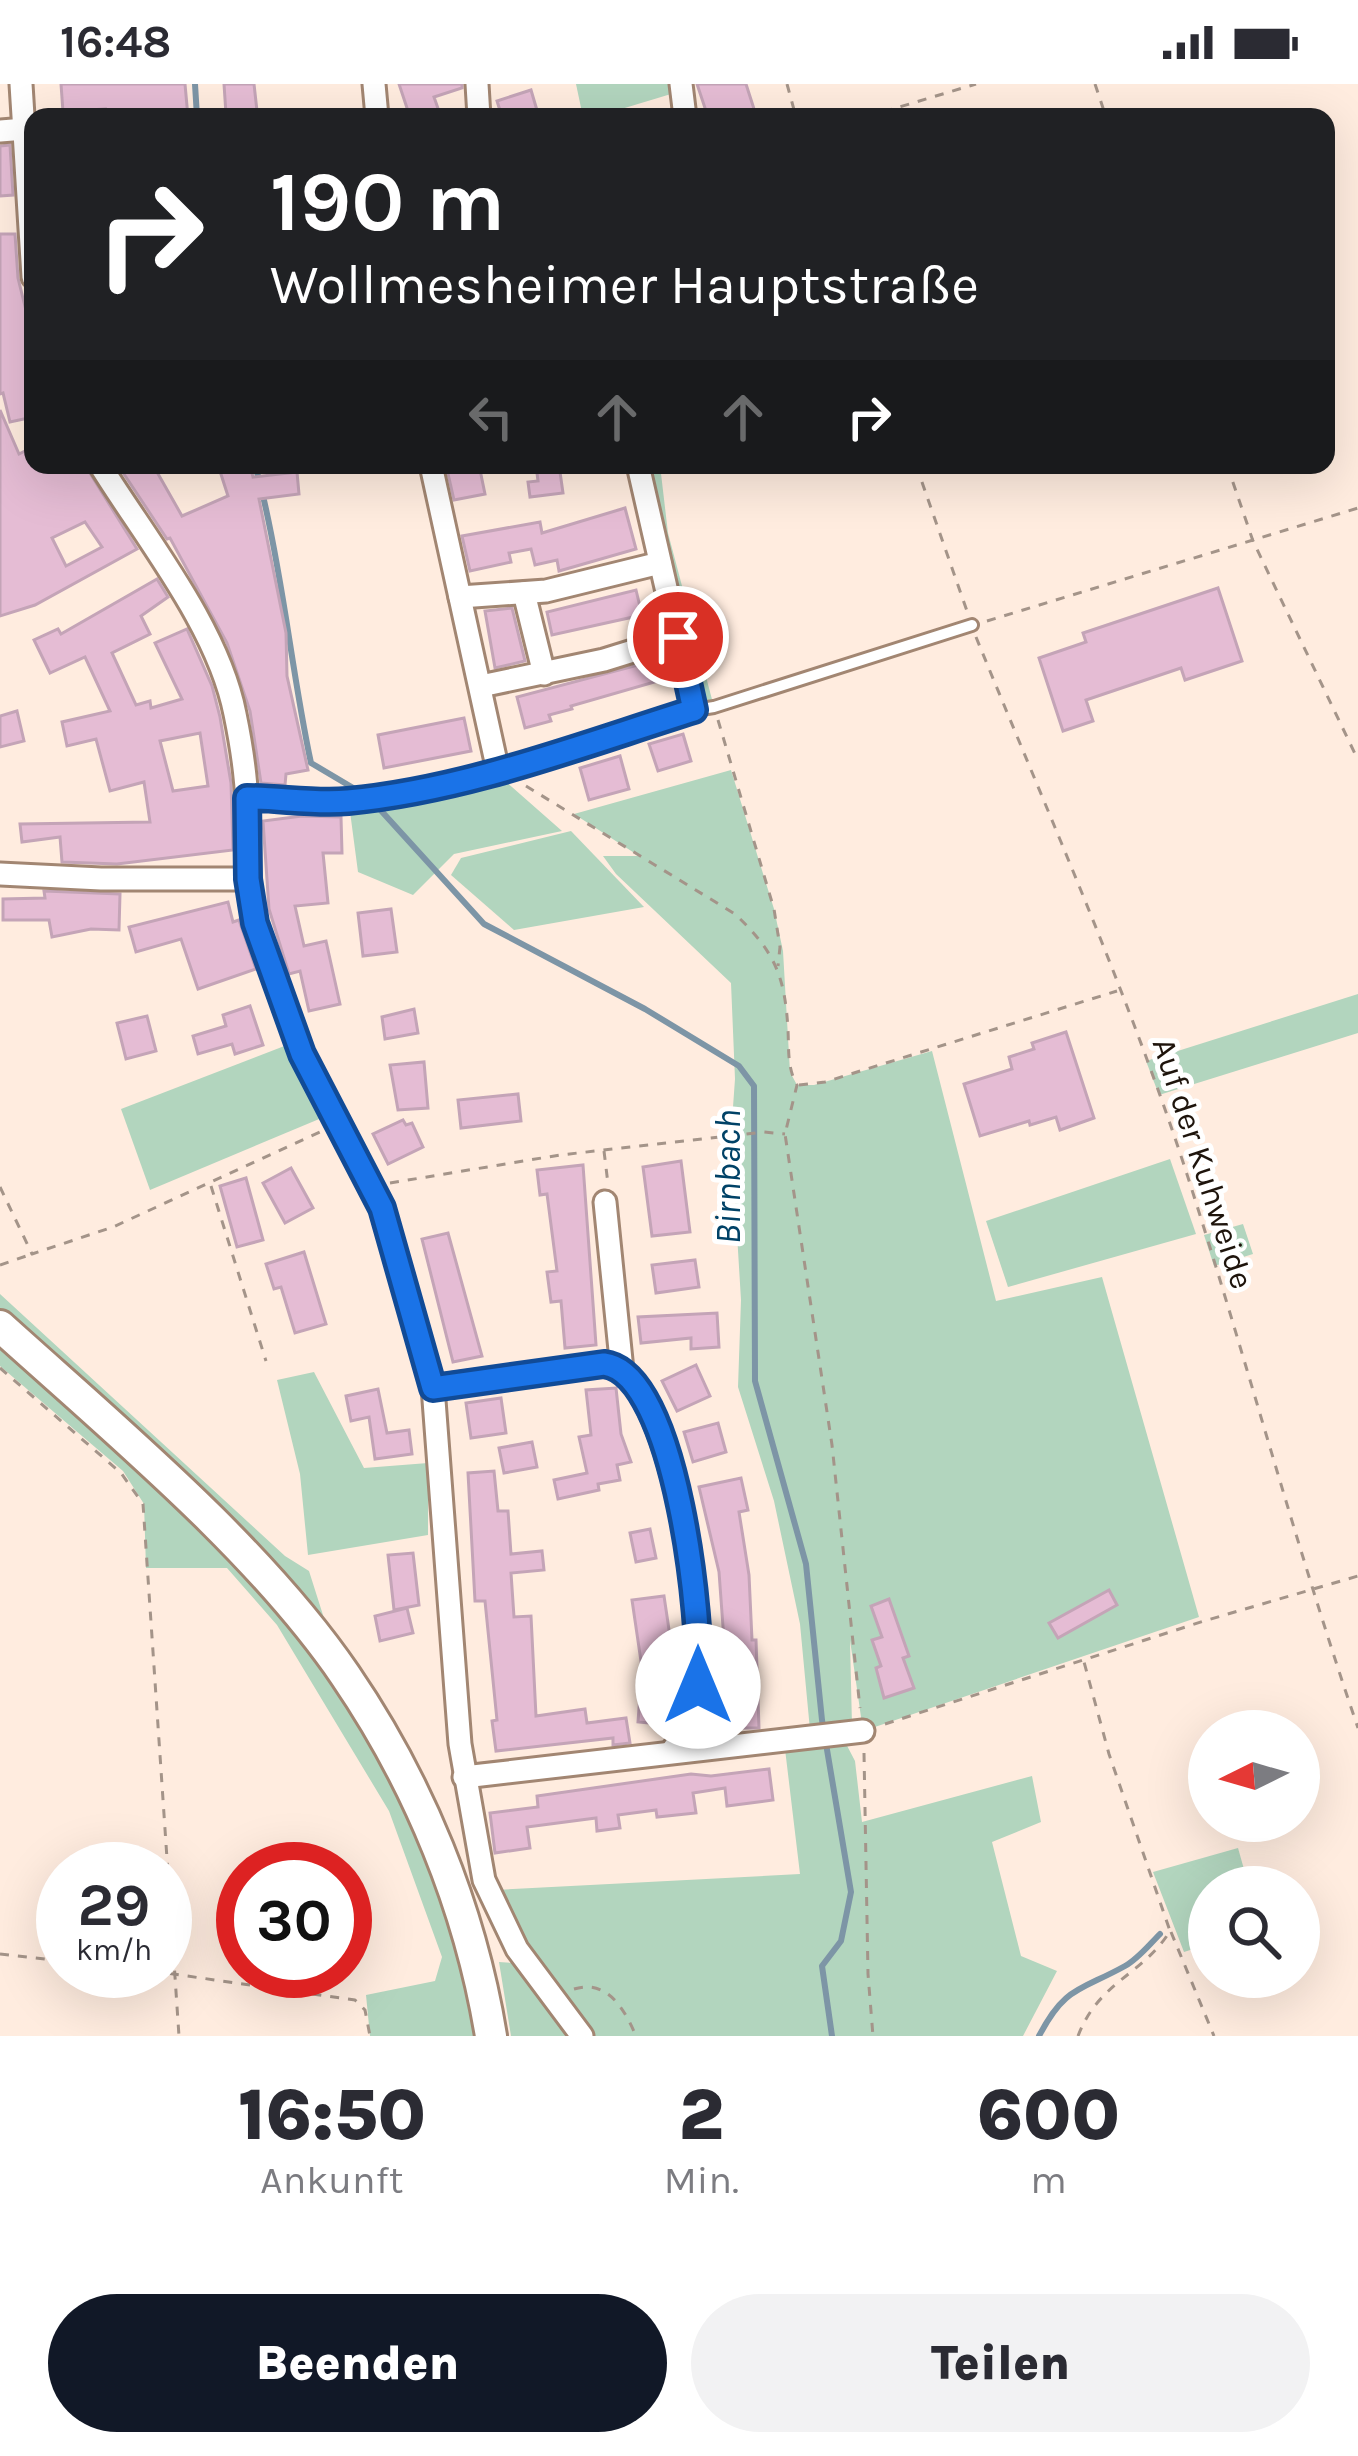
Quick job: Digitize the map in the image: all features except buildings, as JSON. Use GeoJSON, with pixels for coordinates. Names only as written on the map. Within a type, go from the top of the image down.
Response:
{"type":"FeatureCollection","features":[{"type":"Feature","properties":{"kind":"main road"},"geometry":{"type":"LineString","coordinates":[[0,1325],[222,1533],[284,1598],[344,1673],[395,1757],[435,1840],[475,1959],[491,2036]]}},
{"type":"Feature","properties":{"kind":"street"},"geometry":{"type":"LineString","coordinates":[[21,84],[24,118]]}},
{"type":"Feature","properties":{"kind":"street"},"geometry":{"type":"LineString","coordinates":[[106,474],[217,656],[232,697],[247,798],[248,879],[255,923],[285,1012],[389,1230],[433,1388],[464,1777],[484,1880],[506,1931],[582,2036]]}},
{"type":"Feature","properties":{"kind":"street"},"geometry":{"type":"LineString","coordinates":[[433,474],[498,770]]}},
{"type":"Feature","properties":{"kind":"street"},"geometry":{"type":"LineString","coordinates":[[247,798],[333,802],[372,798],[498,770],[704,708],[678,637],[640,474]]}},
{"type":"Feature","properties":{"kind":"street"},"geometry":{"type":"LineString","coordinates":[[460,597],[524,593],[660,562]]}},
{"type":"Feature","properties":{"kind":"street"},"geometry":{"type":"LineString","coordinates":[[524,593],[544,674]]}},
{"type":"Feature","properties":{"kind":"street"},"geometry":{"type":"LineString","coordinates":[[481,686],[678,637]]}},
{"type":"Feature","properties":{"kind":"street"},"geometry":{"type":"LineString","coordinates":[[0,874],[248,879]]}},
{"type":"Feature","properties":{"kind":"street"},"geometry":{"type":"LineString","coordinates":[[605,1202],[622,1370],[642,1392],[661,1436],[694,1594],[698,1686],[689,1721],[673,1751]]}},
{"type":"Feature","properties":{"kind":"street"},"geometry":{"type":"LineString","coordinates":[[433,1388],[594,1365],[622,1370]]}},
{"type":"Feature","properties":{"kind":"street"},"geometry":{"type":"LineString","coordinates":[[464,1777],[863,1731]]}},
{"type":"Feature","properties":{"kind":"lane"},"geometry":{"type":"LineString","coordinates":[[704,708],[972,625]]}},
{"type":"Feature","properties":{"kind":"path"},"geometry":{"type":"LineString","coordinates":[[896,108],[976,84]]}},
{"type":"Feature","properties":{"kind":"path","name":"Auf der Kuhweide"},"geometry":{"type":"LineString","coordinates":[[919,474],[972,625],[1120,990],[1183,1162],[1311,1591],[1358,1728]]}},
{"type":"Feature","properties":{"kind":"path"},"geometry":{"type":"LineString","coordinates":[[1230,474],[1253,541],[1358,760]]}},
{"type":"Feature","properties":{"kind":"path"},"geometry":{"type":"LineString","coordinates":[[972,625],[1358,508]]}},
{"type":"Feature","properties":{"kind":"path"},"geometry":{"type":"LineString","coordinates":[[704,708],[774,909],[778,967]]}},
{"type":"Feature","properties":{"kind":"path"},"geometry":{"type":"LineString","coordinates":[[498,770],[735,914],[763,941],[778,967],[787,1002],[790,1072],[797,1084],[785,1134],[832,1445],[863,1731],[873,2036]]}},
{"type":"Feature","properties":{"kind":"path"},"geometry":{"type":"LineString","coordinates":[[797,1084],[825,1082],[1120,990]]}},
{"type":"Feature","properties":{"kind":"path"},"geometry":{"type":"LineString","coordinates":[[0,1265],[113,1227],[338,1123]]}},
{"type":"Feature","properties":{"kind":"path"},"geometry":{"type":"LineString","coordinates":[[371,1187],[461,1169],[604,1150],[764,1132],[785,1134]]}},
{"type":"Feature","properties":{"kind":"path"},"geometry":{"type":"LineString","coordinates":[[604,1150],[605,1202]]}},
{"type":"Feature","properties":{"kind":"path"},"geometry":{"type":"LineString","coordinates":[[210,1185],[266,1361]]}},
{"type":"Feature","properties":{"kind":"path"},"geometry":{"type":"LineString","coordinates":[[0,1186],[32,1254]]}},
{"type":"Feature","properties":{"kind":"path"},"geometry":{"type":"LineString","coordinates":[[0,1368],[121,1473],[143,1504],[166,1842]]}},
{"type":"Feature","properties":{"kind":"path"},"geometry":{"type":"LineString","coordinates":[[863,1731],[1358,1576]]}},
{"type":"Feature","properties":{"kind":"path"},"geometry":{"type":"LineString","coordinates":[[1083,1660],[1109,1754],[1170,1931],[1214,2036]]}},
{"type":"Feature","properties":{"kind":"path"},"geometry":{"type":"LineString","coordinates":[[1078,2036],[1097,1998],[1156,1952],[1170,1931]]}},
{"type":"Feature","properties":{"kind":"path"},"geometry":{"type":"LineString","coordinates":[[0,1954],[36,1958]]}},
{"type":"Feature","properties":{"kind":"path"},"geometry":{"type":"LineString","coordinates":[[192,1976],[355,2000],[364,2010],[370,2036]]}},
{"type":"Feature","properties":{"kind":"path"},"geometry":{"type":"LineString","coordinates":[[554,1999],[577,1988],[598,1987],[614,2000],[636,2036]]}},
{"type":"Feature","properties":{"kind":"path"},"geometry":{"type":"LineString","coordinates":[[177,1998],[179,2036]]}},
{"type":"Feature","properties":{"kind":"green space"},"geometry":{"type":"Polygon","coordinates":[[[576,84],[668,84],[671,94],[625,108],[581,108],[576,84]]]}},
{"type":"Feature","properties":{"kind":"green space"},"geometry":{"type":"Polygon","coordinates":[[[640,474],[661,474],[668,533],[714,707],[694,710],[640,474]]]}},
{"type":"Feature","properties":{"kind":"green space"},"geometry":{"type":"Polygon","coordinates":[[[731,770],[783,951],[790,1072],[797,1085],[814,1085],[932,1051],[996,1301],[1102,1277],[1199,1617],[863,1731],[850,1640],[852,1726],[810,1730],[800,1624],[774,1501],[738,1387],[741,1300],[731,1135],[735,1079],[731,983],[616,874],[603,856],[639,856],[574,814],[731,770]]]}},
{"type":"Feature","properties":{"kind":"green space"},"geometry":{"type":"Polygon","coordinates":[[[495,772],[562,831],[454,854],[413,895],[358,872],[349,804],[495,772]]]}},
{"type":"Feature","properties":{"kind":"green space"},"geometry":{"type":"Polygon","coordinates":[[[571,831],[644,907],[514,930],[451,875],[461,858],[571,831]]]}},
{"type":"Feature","properties":{"kind":"green space"},"geometry":{"type":"Polygon","coordinates":[[[1358,994],[1358,1033],[1159,1095],[1146,1061],[1358,994]]]}},
{"type":"Feature","properties":{"kind":"green space"},"geometry":{"type":"Polygon","coordinates":[[[287,1045],[324,1117],[150,1190],[121,1109],[287,1045]]]}},
{"type":"Feature","properties":{"kind":"green space"},"geometry":{"type":"Polygon","coordinates":[[[1170,1159],[1196,1234],[1008,1287],[986,1221],[1170,1159]]]}},
{"type":"Feature","properties":{"kind":"green space"},"geometry":{"type":"Polygon","coordinates":[[[1243,1224],[1253,1254],[1214,1266],[1204,1235],[1243,1224]]]}},
{"type":"Feature","properties":{"kind":"green space"},"geometry":{"type":"Polygon","coordinates":[[[0,1294],[285,1556],[309,1571],[329,1634],[0,1312],[0,1294]]]}},
{"type":"Feature","properties":{"kind":"green space"},"geometry":{"type":"Polygon","coordinates":[[[0,1341],[190,1516],[314,1650],[386,1770],[426,1855],[456,1944],[475,2036],[370,2036],[366,1998],[435,1981],[442,1957],[389,1811],[277,1625],[227,1568],[146,1568],[144,1504],[123,1471],[0,1366],[0,1341]]]}},
{"type":"Feature","properties":{"kind":"green space"},"geometry":{"type":"Polygon","coordinates":[[[314,1372],[364,1468],[428,1463],[428,1535],[308,1555],[300,1474],[277,1380],[314,1372]]]}},
{"type":"Feature","properties":{"kind":"green space"},"geometry":{"type":"Polygon","coordinates":[[[843,1738],[855,1761],[862,1822],[1032,1776],[1041,1822],[992,1842],[1021,1956],[1057,1971],[1023,2036],[595,2036],[536,1958],[496,1890],[800,1874],[785,1749],[843,1738]]]}},
{"type":"Feature","properties":{"kind":"green space"},"geometry":{"type":"Polygon","coordinates":[[[1238,1848],[1243,1866],[1188,1866],[1188,1951],[1184,1952],[1153,1872],[1238,1848]]]}},
{"type":"Feature","properties":{"kind":"green space"},"geometry":{"type":"Polygon","coordinates":[[[499,1962],[512,1963],[571,2036],[511,2036],[499,1962]]]}},
{"type":"Feature","properties":{"kind":"waterway","name":"Birnbach"},"geometry":{"type":"LineString","coordinates":[[195,84],[196,108]]}},
{"type":"Feature","properties":{"kind":"waterway","name":"Birnbach"},"geometry":{"type":"LineString","coordinates":[[258,474],[260,483]]}},
{"type":"Feature","properties":{"kind":"waterway","name":"Birnbach"},"geometry":{"type":"LineString","coordinates":[[263,496],[311,763],[360,792]]}},
{"type":"Feature","properties":{"kind":"waterway","name":"Birnbach"},"geometry":{"type":"LineString","coordinates":[[375,804],[484,924],[645,1009],[739,1066],[754,1086],[755,1381],[806,1564],[822,1720],[851,1892],[841,1941],[822,1966],[832,2036]]}},
{"type":"Feature","properties":{"kind":"waterway"},"geometry":{"type":"LineString","coordinates":[[1039,2036],[1066,1998],[1130,1963],[1160,1934]]}},
{"type":"Feature","properties":{"kind":"route"},"geometry":{"type":"LineString","coordinates":[[678,637],[694,710],[495,772],[372,798],[321,802],[247,798],[248,879],[255,923],[293,1032],[382,1208],[433,1388],[604,1364],[622,1370],[642,1392],[661,1436],[690,1564],[700,1652],[698,1686]]}}]}
